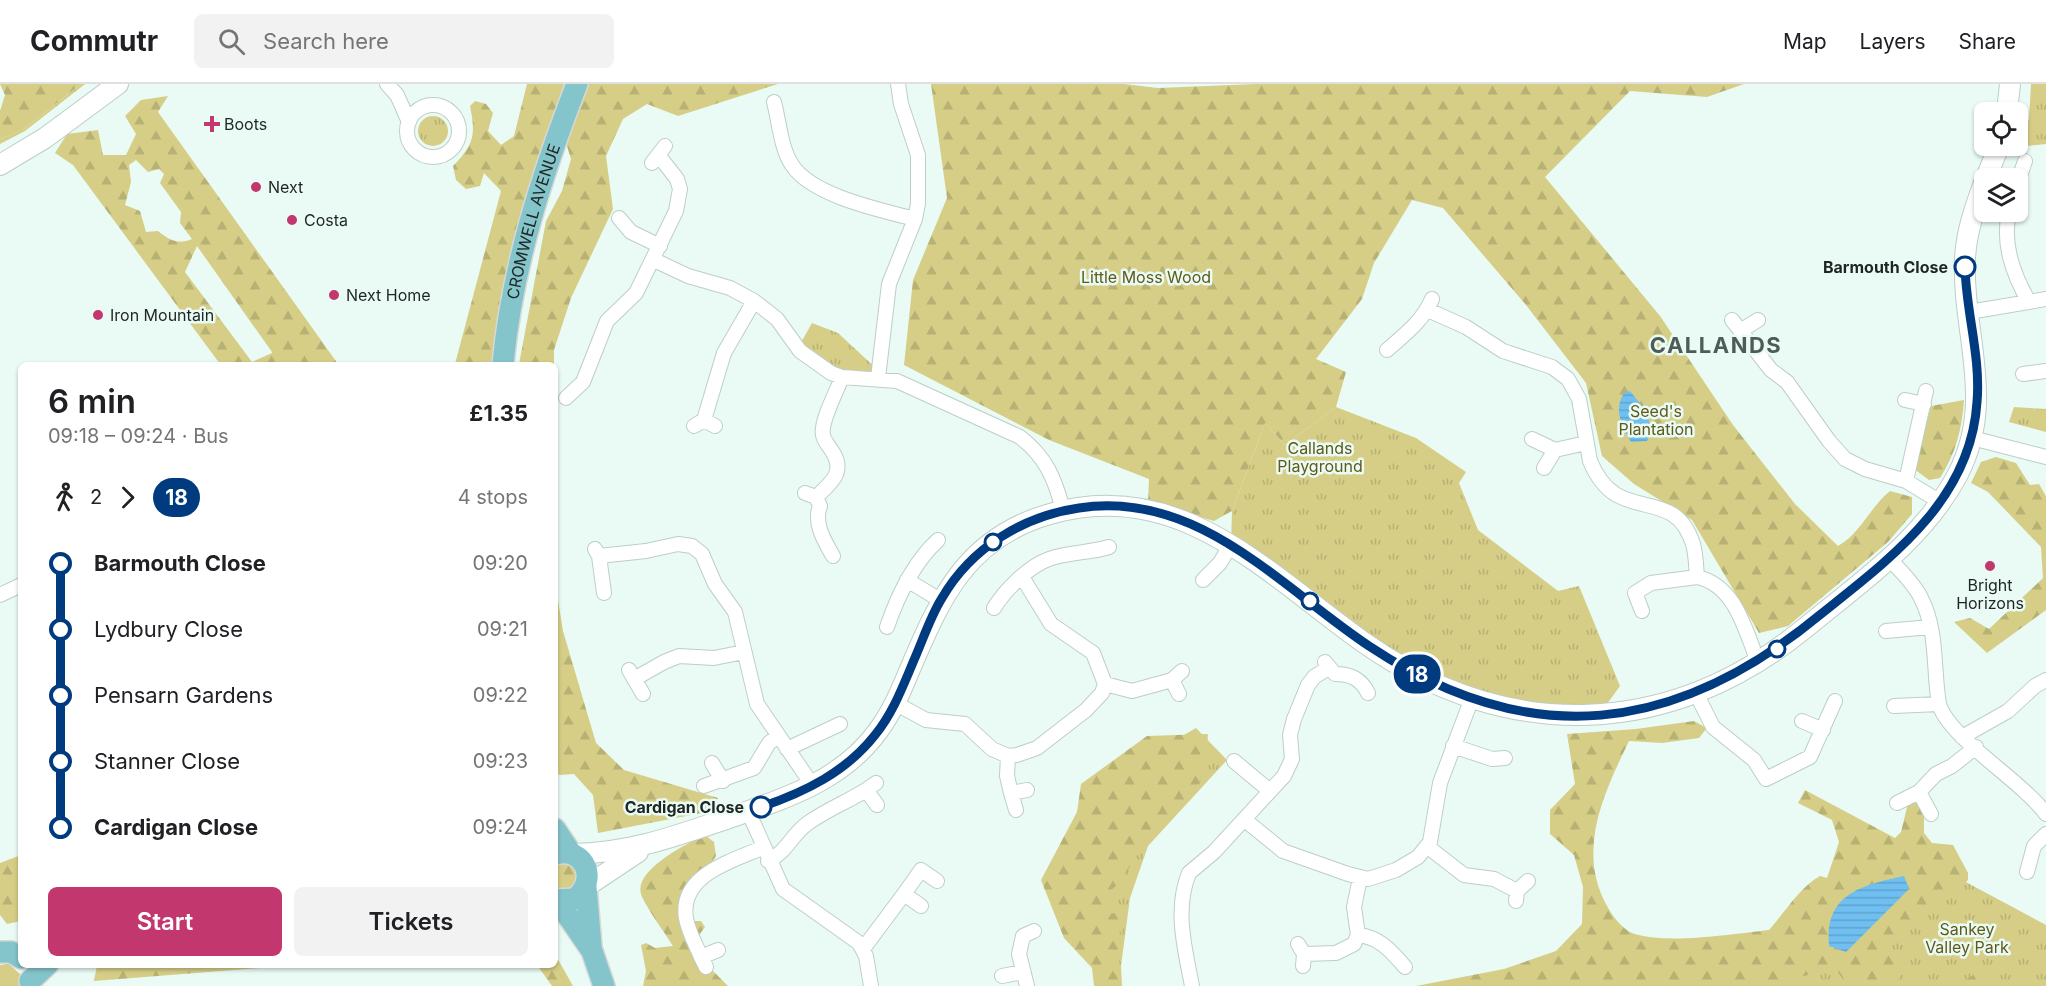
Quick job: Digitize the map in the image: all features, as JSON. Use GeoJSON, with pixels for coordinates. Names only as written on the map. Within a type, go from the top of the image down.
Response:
{"type":"FeatureCollection","features":[{"type":"Feature","properties":{"kind":"main road","name":"CROMWELL AVENUE"},"geometry":{"type":"LineString","coordinates":[[502,362],[523,244],[550,152],[577,84]]}},
{"type":"Feature","properties":{"kind":"main road"},"geometry":{"type":"LineString","coordinates":[[558,836],[566,854],[584,863],[588,870],[586,886],[592,951],[604,986]]}},
{"type":"Feature","properties":{"kind":"main road"},"geometry":{"type":"LineString","coordinates":[[558,900],[574,899],[586,886]]}},
{"type":"Feature","properties":{"kind":"main road"},"geometry":{"type":"LineString","coordinates":[[558,903],[592,951]]}},
{"type":"Feature","properties":{"kind":"street"},"geometry":{"type":"LineString","coordinates":[[0,165],[45,138],[118,84]]}},
{"type":"Feature","properties":{"kind":"street"},"geometry":{"type":"LineString","coordinates":[[387,84],[397,95],[409,122],[408,139],[418,152],[435,157],[451,150],[459,136],[452,113],[438,105],[423,107],[397,95]]}},
{"type":"Feature","properties":{"kind":"street"},"geometry":{"type":"LineString","coordinates":[[878,378],[889,284],[915,219],[918,196],[918,155],[900,104],[898,84]]}},
{"type":"Feature","properties":{"kind":"street"},"geometry":{"type":"LineString","coordinates":[[2008,102],[2010,84]]}},
{"type":"Feature","properties":{"kind":"street"},"geometry":{"type":"LineString","coordinates":[[773,100],[787,153],[792,165],[801,175],[836,195],[915,219]]}},
{"type":"Feature","properties":{"kind":"street"},"geometry":{"type":"LineString","coordinates":[[409,122],[423,107]]}},
{"type":"Feature","properties":{"kind":"street"},"geometry":{"type":"LineString","coordinates":[[565,400],[583,382],[607,321],[636,293],[676,211],[680,189],[672,170],[659,155]]}},
{"type":"Feature","properties":{"kind":"street"},"geometry":{"type":"LineString","coordinates":[[2023,168],[2025,161]]}},
{"type":"Feature","properties":{"kind":"street"},"geometry":{"type":"LineString","coordinates":[[566,854],[604,853],[650,845],[813,786],[832,775],[862,750],[875,735],[895,703],[940,600],[966,566],[1003,535],[1035,519],[1063,510],[1103,506],[1150,510],[1181,519],[1231,544],[1369,646],[1441,686],[1472,698],[1507,708],[1541,714],[1599,715],[1649,708],[1696,693],[1758,662],[1785,644],[1889,558],[1919,531],[1942,503],[1961,468],[1972,438],[1977,403],[1964,261],[1967,235],[1974,214]]}},
{"type":"Feature","properties":{"kind":"street"},"geometry":{"type":"LineString","coordinates":[[619,218],[631,232],[660,246]]}},
{"type":"Feature","properties":{"kind":"street"},"geometry":{"type":"LineString","coordinates":[[2008,222],[2007,242],[2011,265],[2029,302]]}},
{"type":"Feature","properties":{"kind":"street"},"geometry":{"type":"LineString","coordinates":[[654,260],[688,276],[730,288],[754,301],[777,319],[808,358],[842,377],[878,378],[915,388],[1020,437],[1049,467],[1063,510]]}},
{"type":"Feature","properties":{"kind":"street"},"geometry":{"type":"LineString","coordinates":[[1969,312],[2046,299]]}},
{"type":"Feature","properties":{"kind":"street"},"geometry":{"type":"LineString","coordinates":[[705,424],[724,353],[754,301]]}},
{"type":"Feature","properties":{"kind":"street"},"geometry":{"type":"LineString","coordinates":[[1387,350],[1430,305],[1503,351],[1542,363],[1561,372],[1577,390],[1593,470],[1614,493],[1655,506],[1674,515],[1682,524],[1694,546],[1697,577]]}},
{"type":"Feature","properties":{"kind":"street"},"geometry":{"type":"LineString","coordinates":[[1758,320],[1736,326],[1771,370],[1787,382],[1829,441],[1845,459],[1865,469],[1906,481],[1942,503]]}},
{"type":"Feature","properties":{"kind":"street"},"geometry":{"type":"LineString","coordinates":[[2023,374],[2046,371]]}},
{"type":"Feature","properties":{"kind":"street"},"geometry":{"type":"LineString","coordinates":[[833,556],[823,538],[817,515],[820,506],[811,495],[835,479],[838,471],[837,461],[823,435],[823,426],[842,377]]}},
{"type":"Feature","properties":{"kind":"street"},"geometry":{"type":"LineString","coordinates":[[1905,400],[1925,397],[1906,481]]}},
{"type":"Feature","properties":{"kind":"street"},"geometry":{"type":"LineString","coordinates":[[1972,438],[2046,457]]}},
{"type":"Feature","properties":{"kind":"street"},"geometry":{"type":"LineString","coordinates":[[1532,439],[1555,450],[1586,443]]}},
{"type":"Feature","properties":{"kind":"street"},"geometry":{"type":"LineString","coordinates":[[1544,468],[1555,450]]}},
{"type":"Feature","properties":{"kind":"street"},"geometry":{"type":"LineString","coordinates":[[887,627],[898,596],[907,580],[938,540]]}},
{"type":"Feature","properties":{"kind":"street"},"geometry":{"type":"LineString","coordinates":[[604,595],[597,552],[646,551],[678,544],[698,550],[707,561],[715,584],[735,612],[757,704],[813,786]]}},
{"type":"Feature","properties":{"kind":"street"},"geometry":{"type":"LineString","coordinates":[[1199,581],[1220,563],[1231,544]]}},
{"type":"Feature","properties":{"kind":"street"},"geometry":{"type":"LineString","coordinates":[[994,608],[1010,585],[1049,559],[1109,547]]}},
{"type":"Feature","properties":{"kind":"street"},"geometry":{"type":"LineString","coordinates":[[1889,558],[1920,595],[1930,627],[1939,704],[1946,720],[1962,737],[2031,795],[2046,813]]}},
{"type":"Feature","properties":{"kind":"street"},"geometry":{"type":"LineString","coordinates":[[1022,577],[1052,624],[1093,653],[1105,684]]}},
{"type":"Feature","properties":{"kind":"street"},"geometry":{"type":"LineString","coordinates":[[1642,611],[1635,593],[1651,584],[1697,577],[1715,583],[1728,594],[1758,662]]}},
{"type":"Feature","properties":{"kind":"street"},"geometry":{"type":"LineString","coordinates":[[907,580],[940,600]]}},
{"type":"Feature","properties":{"kind":"street"},"geometry":{"type":"LineString","coordinates":[[0,595],[18,586]]}},
{"type":"Feature","properties":{"kind":"street"},"geometry":{"type":"LineString","coordinates":[[1886,631],[1930,627]]}},
{"type":"Feature","properties":{"kind":"street"},"geometry":{"type":"LineString","coordinates":[[643,694],[631,674],[679,656],[714,658],[744,652]]}},
{"type":"Feature","properties":{"kind":"street"},"geometry":{"type":"LineString","coordinates":[[1192,986],[1181,932],[1186,880],[1195,866],[1214,852],[1245,820],[1289,768],[1293,748],[1291,727],[1308,686],[1326,664],[1335,674],[1347,674],[1363,682],[1368,693]]}},
{"type":"Feature","properties":{"kind":"street"},"geometry":{"type":"LineString","coordinates":[[1105,684],[1132,691],[1177,675],[1179,694]]}},
{"type":"Feature","properties":{"kind":"street"},"geometry":{"type":"LineString","coordinates":[[1962,737],[2008,711],[2035,686],[2046,680]]}},
{"type":"Feature","properties":{"kind":"street"},"geometry":{"type":"LineString","coordinates":[[895,703],[926,720],[965,724],[992,749],[1008,756],[1017,756],[1037,748],[1091,706],[1105,684]]}},
{"type":"Feature","properties":{"kind":"street"},"geometry":{"type":"LineString","coordinates":[[1696,693],[1718,733],[1755,760],[1767,785],[1809,757],[1835,701]]}},
{"type":"Feature","properties":{"kind":"street"},"geometry":{"type":"LineString","coordinates":[[1245,820],[1283,851],[1360,878],[1387,875],[1418,857],[1428,847],[1432,836],[1437,794],[1472,698]]}},
{"type":"Feature","properties":{"kind":"street"},"geometry":{"type":"LineString","coordinates":[[1894,706],[1939,704]]}},
{"type":"Feature","properties":{"kind":"street"},"geometry":{"type":"LineString","coordinates":[[1802,721],[1823,730]]}},
{"type":"Feature","properties":{"kind":"street"},"geometry":{"type":"LineString","coordinates":[[787,749],[840,724]]}},
{"type":"Feature","properties":{"kind":"street"},"geometry":{"type":"LineString","coordinates":[[704,786],[754,768],[768,743],[778,736]]}},
{"type":"Feature","properties":{"kind":"street"},"geometry":{"type":"LineString","coordinates":[[1453,746],[1492,759],[1506,758]]}},
{"type":"Feature","properties":{"kind":"street"},"geometry":{"type":"LineString","coordinates":[[1897,803],[1919,792],[1936,774],[1959,762],[1976,747]]}},
{"type":"Feature","properties":{"kind":"street"},"geometry":{"type":"LineString","coordinates":[[1008,756],[1007,776],[1016,810]]}},
{"type":"Feature","properties":{"kind":"street"},"geometry":{"type":"LineString","coordinates":[[1234,761],[1270,791]]}},
{"type":"Feature","properties":{"kind":"street"},"geometry":{"type":"LineString","coordinates":[[712,762],[723,781]]}},
{"type":"Feature","properties":{"kind":"street"},"geometry":{"type":"LineString","coordinates":[[718,950],[703,962],[685,915],[692,889],[711,871],[765,854],[784,851],[799,830],[871,786],[877,805]]}},
{"type":"Feature","properties":{"kind":"street"},"geometry":{"type":"LineString","coordinates":[[1011,793],[1027,790]]}},
{"type":"Feature","properties":{"kind":"street"},"geometry":{"type":"LineString","coordinates":[[1919,792],[1931,814]]}},
{"type":"Feature","properties":{"kind":"street"},"geometry":{"type":"LineString","coordinates":[[748,811],[776,879],[790,896],[852,938],[863,949],[872,986]]}},
{"type":"Feature","properties":{"kind":"street"},"geometry":{"type":"LineString","coordinates":[[2027,872],[2034,846],[2046,834]]}},
{"type":"Feature","properties":{"kind":"street"},"geometry":{"type":"LineString","coordinates":[[586,886],[650,845]]}},
{"type":"Feature","properties":{"kind":"street"},"geometry":{"type":"LineString","coordinates":[[1428,847],[1464,875],[1494,879],[1516,896],[1528,881]]}},
{"type":"Feature","properties":{"kind":"street"},"geometry":{"type":"LineString","coordinates":[[863,949],[874,938],[921,870],[937,881]]}},
{"type":"Feature","properties":{"kind":"street"},"geometry":{"type":"LineString","coordinates":[[1302,955],[1343,951],[1354,944],[1358,935],[1354,907],[1360,878]]}},
{"type":"Feature","properties":{"kind":"street"},"geometry":{"type":"LineString","coordinates":[[904,894],[921,906]]}},
{"type":"Feature","properties":{"kind":"street"},"geometry":{"type":"LineString","coordinates":[[1027,986],[1019,954],[1021,941],[1028,932],[1038,928]]}},
{"type":"Feature","properties":{"kind":"street"},"geometry":{"type":"LineString","coordinates":[[1358,935],[1367,936],[1384,945],[1405,967]]}},
{"type":"Feature","properties":{"kind":"street"},"geometry":{"type":"LineString","coordinates":[[1002,976],[1023,972]]}},
{"type":"Feature","properties":{"kind":"green space"},"geometry":{"type":"Polygon","coordinates":[[[0,84],[81,84],[24,129],[0,139],[0,111],[5,95],[0,84]]]}},
{"type":"Feature","properties":{"kind":"green space"},"geometry":{"type":"Polygon","coordinates":[[[81,84],[85,84],[25,131],[0,144],[0,139],[24,129],[81,84]]]}},
{"type":"Feature","properties":{"kind":"green space"},"geometry":{"type":"Polygon","coordinates":[[[527,84],[564,84],[526,204],[498,362],[456,362],[501,191],[484,173],[480,186],[466,189],[456,180],[453,166],[472,139],[473,125],[470,106],[475,101],[486,104],[493,113],[488,131],[501,145],[514,136],[527,84]]]}},
{"type":"Feature","properties":{"kind":"green space"},"geometry":{"type":"Polygon","coordinates":[[[586,84],[778,84],[678,116],[647,104],[623,119],[606,156],[613,209],[571,298],[554,350],[554,362],[519,362],[546,221],[562,191],[571,159],[564,137],[586,84]]]}},
{"type":"Feature","properties":{"kind":"green space","name":"Little Moss Wood"},"geometry":{"type":"Polygon","coordinates":[[[931,84],[1124,84],[1158,88],[1256,84],[1744,84],[1707,97],[1630,91],[1545,177],[1660,316],[1733,425],[1795,504],[1838,546],[1853,534],[1890,491],[1912,497],[1912,514],[1888,542],[1788,626],[1759,633],[1692,520],[1634,484],[1602,456],[1586,383],[1526,305],[1443,208],[1412,200],[1374,263],[1362,299],[1316,359],[1346,372],[1336,407],[1285,445],[1265,423],[1232,511],[1214,521],[1148,502],[1149,479],[1049,440],[904,365],[913,280],[947,198],[931,84]]]}},
{"type":"Feature","properties":{"kind":"green space"},"geometry":{"type":"Polygon","coordinates":[[[2031,84],[2046,84],[2046,144],[2028,146],[2031,84]]]}},
{"type":"Feature","properties":{"kind":"green space"},"geometry":{"type":"Polygon","coordinates":[[[168,96],[158,112],[337,362],[252,362],[219,362],[73,165],[55,153],[67,134],[98,130],[103,155],[126,155],[136,134],[125,116],[141,100],[168,96]],[[136,160],[129,165],[131,182],[125,205],[140,211],[146,232],[158,231],[178,241],[192,239],[180,223],[181,212],[160,183],[164,174],[159,169],[148,172],[136,160]],[[197,246],[185,272],[252,362],[272,353],[197,246]]]}},
{"type":"Feature","properties":{"kind":"green space"},"geometry":{"type":"Polygon","coordinates":[[[433,116],[444,120],[448,131],[444,142],[433,146],[422,142],[418,131],[422,120],[433,116]]]}},
{"type":"Feature","properties":{"kind":"green space"},"geometry":{"type":"Polygon","coordinates":[[[812,323],[838,333],[879,371],[878,378],[842,377],[799,346],[812,323]]]}},
{"type":"Feature","properties":{"kind":"green space"},"geometry":{"type":"Polygon","coordinates":[[[1964,400],[1960,431],[1954,450],[1940,478],[1929,480],[1914,469],[1931,406],[1964,400]]]}},
{"type":"Feature","properties":{"kind":"green space","name":"Callands Playground"},"geometry":{"type":"Polygon","coordinates":[[[1336,407],[1416,438],[1466,472],[1459,483],[1478,530],[1558,591],[1579,586],[1620,686],[1599,715],[1441,686],[1231,544],[1232,511],[1265,423],[1285,445],[1336,407]]]}},
{"type":"Feature","properties":{"kind":"green space"},"geometry":{"type":"Polygon","coordinates":[[[2014,407],[2046,409],[2046,432],[2009,422],[2014,407]]]}},
{"type":"Feature","properties":{"kind":"green space"},"geometry":{"type":"Polygon","coordinates":[[[1996,457],[2016,463],[2030,485],[2039,484],[2046,496],[2046,610],[1987,653],[1954,622],[1970,618],[1989,629],[2043,578],[2041,547],[1988,492],[1971,483],[1981,462],[1996,457]]]}},
{"type":"Feature","properties":{"kind":"green space"},"geometry":{"type":"Polygon","coordinates":[[[558,600],[563,631],[596,743],[624,770],[718,798],[707,812],[598,833],[593,795],[574,774],[559,775],[558,600]]]}},
{"type":"Feature","properties":{"kind":"green space"},"geometry":{"type":"Polygon","coordinates":[[[1694,721],[1707,728],[1699,738],[1662,743],[1629,741],[1611,781],[1597,822],[1594,864],[1598,885],[1614,917],[1632,933],[1663,938],[1699,938],[1769,930],[1806,887],[1820,876],[1827,878],[1839,842],[1832,820],[1798,803],[1805,790],[1895,838],[1901,832],[1908,803],[1917,801],[1924,810],[1924,833],[1932,843],[1953,845],[1968,873],[1968,880],[1954,895],[1927,913],[1889,946],[1902,969],[1898,979],[1891,986],[1845,982],[1834,967],[1771,986],[1416,986],[1504,969],[1556,951],[1582,924],[1583,887],[1574,855],[1550,834],[1550,810],[1575,784],[1567,734],[1636,729],[1694,721]]]}},
{"type":"Feature","properties":{"kind":"green space"},"geometry":{"type":"Polygon","coordinates":[[[1196,728],[1227,760],[1148,846],[1130,898],[1121,966],[1122,986],[1102,986],[1094,940],[1107,780],[1196,728]]]}},
{"type":"Feature","properties":{"kind":"green space"},"geometry":{"type":"Polygon","coordinates":[[[1208,734],[1204,776],[1174,812],[1157,824],[1120,882],[1101,900],[1109,914],[1120,912],[1119,986],[1094,986],[1092,968],[1064,938],[1041,880],[1077,812],[1081,784],[1147,736],[1208,734]]]}},
{"type":"Feature","properties":{"kind":"green space"},"geometry":{"type":"Polygon","coordinates":[[[705,835],[714,842],[716,856],[693,893],[692,921],[701,921],[705,927],[697,938],[708,966],[728,986],[643,986],[646,971],[641,945],[646,943],[655,948],[673,946],[643,899],[641,885],[645,876],[663,859],[705,835]]]}},
{"type":"Feature","properties":{"kind":"green space"},"geometry":{"type":"Polygon","coordinates":[[[18,856],[18,922],[7,924],[0,915],[0,863],[18,856]]]}},
{"type":"Feature","properties":{"kind":"green space"},"geometry":{"type":"Polygon","coordinates":[[[558,862],[574,864],[579,878],[571,890],[558,888],[558,862]]]}},
{"type":"Feature","properties":{"kind":"green space","name":"Sankey Valley Park"},"geometry":{"type":"Polygon","coordinates":[[[1962,880],[2046,925],[2046,986],[1510,986],[1727,945],[1962,880]]]}},
{"type":"Feature","properties":{"kind":"green space"},"geometry":{"type":"Polygon","coordinates":[[[558,959],[573,986],[552,986],[539,968],[558,968],[558,959]]]}},
{"type":"Feature","properties":{"kind":"green space"},"geometry":{"type":"Polygon","coordinates":[[[9,964],[20,974],[20,986],[0,986],[0,965],[9,964]]]}},
{"type":"Feature","properties":{"kind":"green space"},"geometry":{"type":"Polygon","coordinates":[[[96,968],[259,968],[94,981],[96,968]]]}},
{"type":"Feature","properties":{"kind":"green space"},"geometry":{"type":"Polygon","coordinates":[[[1977,972],[1987,975],[1996,986],[1958,986],[1977,972]]]}},
{"type":"Feature","properties":{"kind":"water"},"geometry":{"type":"Polygon","coordinates":[[[1630,391],[1646,411],[1652,431],[1647,441],[1631,442],[1622,424],[1619,406],[1624,393],[1630,391]]]}},
{"type":"Feature","properties":{"kind":"water"},"geometry":{"type":"Polygon","coordinates":[[[1904,876],[1909,889],[1846,952],[1829,946],[1829,928],[1839,903],[1860,888],[1904,876]]]}},
{"type":"Feature","properties":{"kind":"bus line","name":"18"},"geometry":{"type":"LineString","coordinates":[[761,807],[800,792],[832,775],[862,750],[875,735],[895,703],[940,600],[959,573],[973,559],[1003,535],[1035,519],[1063,510],[1089,506],[1120,505],[1150,510],[1181,519],[1205,530],[1254,559],[1369,646],[1441,686],[1489,703],[1541,714],[1599,715],[1649,708],[1710,688],[1758,662],[1785,644],[1889,558],[1919,531],[1942,503],[1961,468],[1972,438],[1977,403],[1975,355],[1965,267]]}},
{"type":"Feature","properties":{"kind":"place","name":"Boots"},"geometry":{"type":"Point","coordinates":[212,124]}},
{"type":"Feature","properties":{"kind":"place","name":"Next"},"geometry":{"type":"Point","coordinates":[256,187]}},
{"type":"Feature","properties":{"kind":"place","name":"Costa"},"geometry":{"type":"Point","coordinates":[292,220]}},
{"type":"Feature","properties":{"kind":"place","name":"Barmouth Close"},"geometry":{"type":"Point","coordinates":[1965,267]}},
{"type":"Feature","properties":{"kind":"place","name":"Next Home"},"geometry":{"type":"Point","coordinates":[334,295]}},
{"type":"Feature","properties":{"kind":"place","name":"Iron Mountain"},"geometry":{"type":"Point","coordinates":[98,315]}},
{"type":"Feature","properties":{"kind":"place","name":"Bright Horizons"},"geometry":{"type":"Point","coordinates":[1990,566]}},
{"type":"Feature","properties":{"kind":"place","name":"Cardigan Close"},"geometry":{"type":"Point","coordinates":[761,807]}},
{"type":"Feature","properties":{"kind":"district","name":"CALLANDS"},"geometry":{"type":"Point","coordinates":[1716,345]}},
{"type":"Feature","properties":{"kind":"park label","name":"Seed's Plantation"},"geometry":{"type":"Point","coordinates":[1656,420]}}]}
